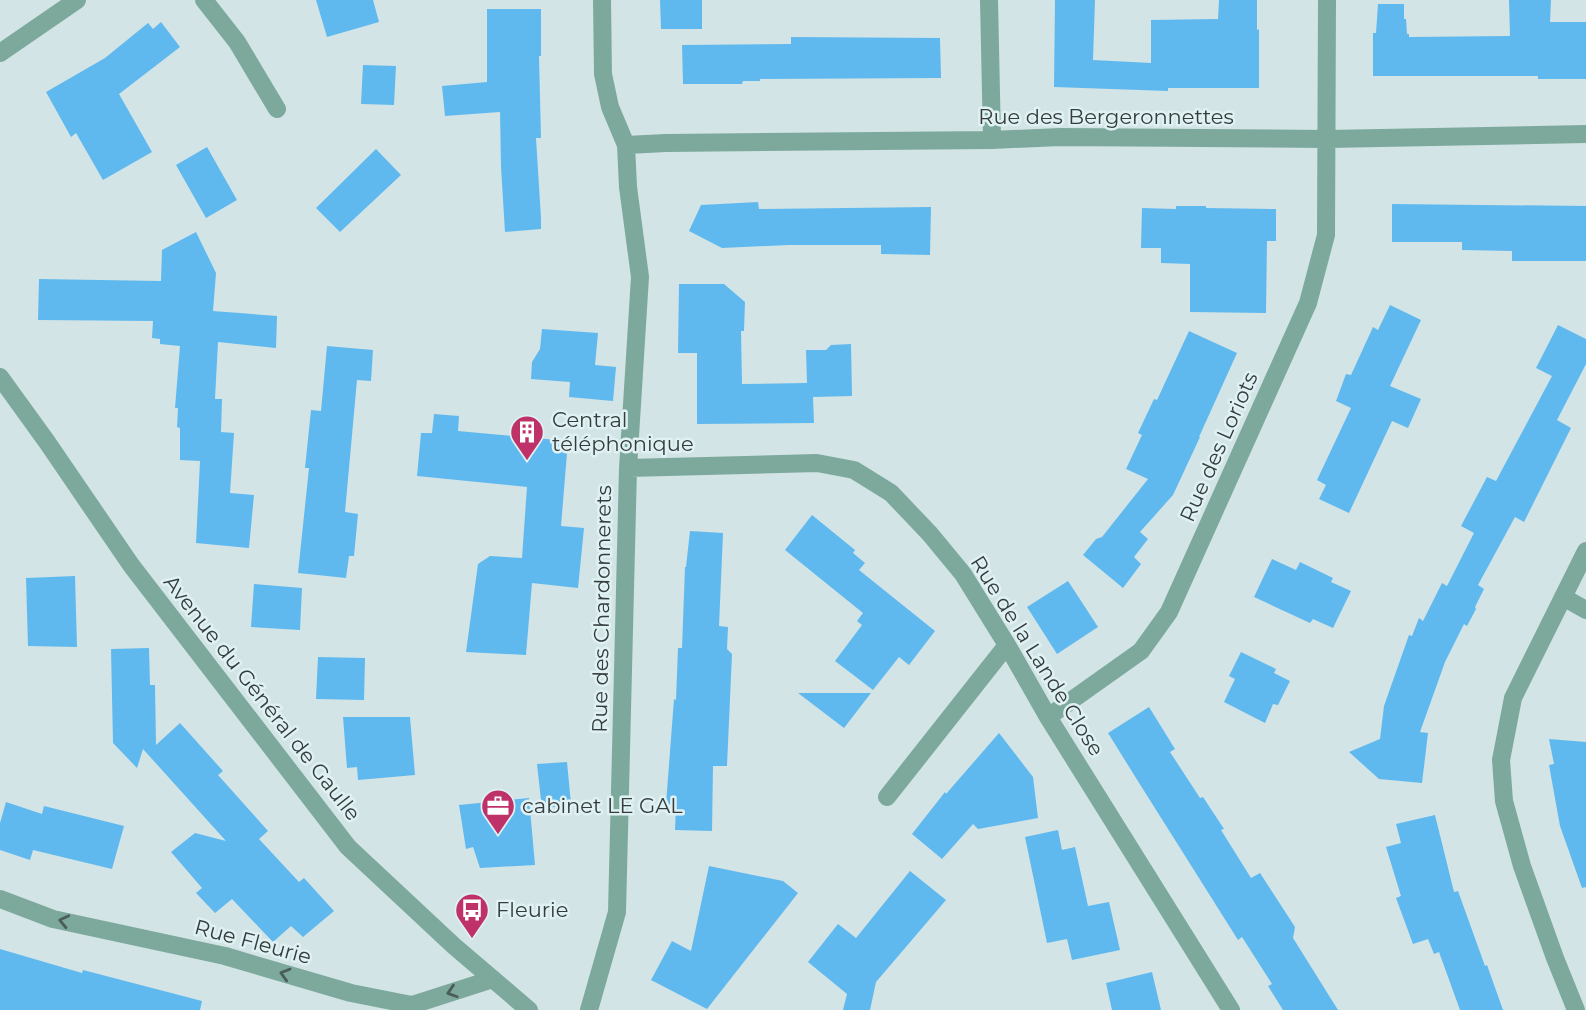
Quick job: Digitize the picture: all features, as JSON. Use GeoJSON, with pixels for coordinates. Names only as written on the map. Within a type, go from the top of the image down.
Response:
{"type":"FeatureCollection","features":[{"type":"Feature","properties":{"kind":"street"},"geometry":{"type":"LineString","coordinates":[[0,53],[77,0]]}},
{"type":"Feature","properties":{"kind":"street"},"geometry":{"type":"LineString","coordinates":[[204,0],[237,42],[276,109]]}},
{"type":"Feature","properties":{"kind":"street","name":"Rue des Chardonnerets"},"geometry":{"type":"LineString","coordinates":[[589,1010],[617,912],[628,468],[640,277],[628,187],[626,145],[610,107],[603,75],[602,0]]}},
{"type":"Feature","properties":{"kind":"street"},"geometry":{"type":"LineString","coordinates":[[989,0],[992,140]]}},
{"type":"Feature","properties":{"kind":"street","name":"Rue des Loriots"},"geometry":{"type":"LineString","coordinates":[[1048,717],[1141,651],[1169,612],[1308,303],[1326,235],[1327,0]]}},
{"type":"Feature","properties":{"kind":"street","name":"Rue des Bergeronnettes"},"geometry":{"type":"LineString","coordinates":[[626,145],[1060,137],[1328,139],[1586,134]]}},
{"type":"Feature","properties":{"kind":"street","name":"Avenue du Général de Gaulle"},"geometry":{"type":"LineString","coordinates":[[0,377],[131,565],[348,847],[454,946],[529,1010]]}},
{"type":"Feature","properties":{"kind":"street","name":"Rue de la Lande Close"},"geometry":{"type":"LineString","coordinates":[[628,468],[817,463],[854,470],[891,493],[963,574],[1048,717],[1231,1010]]}},
{"type":"Feature","properties":{"kind":"street"},"geometry":{"type":"LineString","coordinates":[[1576,1010],[1522,866],[1504,801],[1501,760],[1513,698],[1586,551]]}},
{"type":"Feature","properties":{"kind":"street"},"geometry":{"type":"LineString","coordinates":[[1563,597],[1586,610]]}},
{"type":"Feature","properties":{"kind":"street"},"geometry":{"type":"LineString","coordinates":[[887,797],[1007,645]]}},
{"type":"Feature","properties":{"kind":"street","name":"Rue Fleurie"},"geometry":{"type":"LineString","coordinates":[[0,899],[53,919],[225,956],[351,993],[412,1005],[493,979]]}},
{"type":"Feature","properties":{"kind":"building"},"geometry":{"type":"Polygon","coordinates":[[[316,0],[373,0],[379,22],[327,37],[316,0]]]}},
{"type":"Feature","properties":{"kind":"building"},"geometry":{"type":"Polygon","coordinates":[[[660,0],[702,0],[702,29],[661,29],[660,0]]]}},
{"type":"Feature","properties":{"kind":"building"},"geometry":{"type":"Polygon","coordinates":[[[1055,0],[1095,0],[1093,60],[1151,63],[1151,20],[1218,19],[1219,0],[1257,0],[1259,88],[1168,88],[1168,91],[1054,87],[1055,0]]]}},
{"type":"Feature","properties":{"kind":"building"},"geometry":{"type":"Polygon","coordinates":[[[1509,0],[1551,0],[1550,22],[1586,22],[1586,79],[1538,79],[1538,76],[1373,76],[1373,33],[1376,33],[1378,4],[1404,4],[1404,19],[1409,37],[1510,36],[1509,0]]]}},
{"type":"Feature","properties":{"kind":"building"},"geometry":{"type":"Polygon","coordinates":[[[487,9],[541,9],[541,138],[536,138],[541,229],[505,232],[500,112],[445,116],[442,86],[487,82],[487,9]]]}},
{"type":"Feature","properties":{"kind":"building"},"geometry":{"type":"Polygon","coordinates":[[[161,22],[180,47],[119,94],[152,152],[103,180],[76,133],[71,137],[46,92],[105,58],[148,23],[153,29],[161,22]]]}},
{"type":"Feature","properties":{"kind":"building"},"geometry":{"type":"Polygon","coordinates":[[[791,37],[940,38],[941,78],[760,79],[743,81],[742,84],[683,84],[682,45],[791,44],[791,37]]]}},
{"type":"Feature","properties":{"kind":"building"},"geometry":{"type":"Polygon","coordinates":[[[363,65],[396,66],[394,105],[361,104],[363,65]]]}},
{"type":"Feature","properties":{"kind":"building"},"geometry":{"type":"Polygon","coordinates":[[[207,147],[237,200],[206,218],[176,165],[207,147]]]}},
{"type":"Feature","properties":{"kind":"building"},"geometry":{"type":"Polygon","coordinates":[[[376,149],[401,175],[340,232],[316,208],[376,149]]]}},
{"type":"Feature","properties":{"kind":"building"},"geometry":{"type":"Polygon","coordinates":[[[758,202],[759,209],[931,207],[930,255],[881,254],[881,245],[722,248],[689,231],[701,205],[758,202]]]}},
{"type":"Feature","properties":{"kind":"building"},"geometry":{"type":"Polygon","coordinates":[[[1392,204],[1586,206],[1586,261],[1512,261],[1512,251],[1462,250],[1462,242],[1392,242],[1392,204]]]}},
{"type":"Feature","properties":{"kind":"building"},"geometry":{"type":"Polygon","coordinates":[[[1176,206],[1276,209],[1276,241],[1267,241],[1266,313],[1190,312],[1190,264],[1161,263],[1161,248],[1141,248],[1142,208],[1176,209],[1176,206]]]}},
{"type":"Feature","properties":{"kind":"building"},"geometry":{"type":"Polygon","coordinates":[[[196,232],[216,273],[213,311],[277,316],[276,348],[218,342],[215,399],[222,399],[221,432],[234,433],[230,493],[254,495],[249,548],[196,543],[200,461],[180,460],[180,428],[177,427],[178,408],[175,408],[180,346],[160,344],[160,339],[152,338],[153,321],[38,320],[39,279],[161,281],[162,250],[196,232]]]}},
{"type":"Feature","properties":{"kind":"building"},"geometry":{"type":"Polygon","coordinates":[[[679,284],[724,284],[745,302],[744,331],[741,331],[742,384],[807,383],[806,350],[826,350],[831,345],[851,344],[852,396],[813,397],[814,423],[697,424],[697,353],[678,353],[679,284]]]}},
{"type":"Feature","properties":{"kind":"building"},"geometry":{"type":"Polygon","coordinates":[[[1390,305],[1421,320],[1390,386],[1421,399],[1408,428],[1392,421],[1349,513],[1319,499],[1326,485],[1317,480],[1351,408],[1336,401],[1346,374],[1351,375],[1373,327],[1378,330],[1390,305]]]}},
{"type":"Feature","properties":{"kind":"building"},"geometry":{"type":"Polygon","coordinates":[[[1558,325],[1586,339],[1586,364],[1557,420],[1571,428],[1524,522],[1515,517],[1478,585],[1484,589],[1476,609],[1467,626],[1464,624],[1445,662],[1420,732],[1428,733],[1422,783],[1379,779],[1349,752],[1380,739],[1384,706],[1409,635],[1412,636],[1419,618],[1423,621],[1442,583],[1447,586],[1474,533],[1461,526],[1487,477],[1496,481],[1552,376],[1536,368],[1558,325]]]}},
{"type":"Feature","properties":{"kind":"building"},"geometry":{"type":"Polygon","coordinates":[[[542,329],[598,333],[595,365],[616,367],[613,401],[569,397],[570,382],[531,379],[532,362],[540,349],[542,329]]]}},
{"type":"Feature","properties":{"kind":"building"},"geometry":{"type":"Polygon","coordinates":[[[1189,331],[1237,353],[1173,495],[1140,532],[1148,539],[1134,557],[1141,564],[1123,588],[1083,555],[1096,539],[1102,537],[1148,479],[1126,469],[1142,435],[1138,433],[1154,399],[1157,400],[1189,331]]]}},
{"type":"Feature","properties":{"kind":"building"},"geometry":{"type":"Polygon","coordinates":[[[327,346],[373,350],[371,381],[357,380],[345,512],[358,514],[354,556],[349,556],[346,578],[298,573],[309,468],[305,468],[311,410],[321,411],[327,346]]]}},
{"type":"Feature","properties":{"kind":"building"},"geometry":{"type":"Polygon","coordinates":[[[434,414],[459,416],[458,431],[568,441],[561,526],[584,528],[578,588],[532,583],[526,655],[466,652],[478,564],[490,556],[522,558],[527,487],[417,476],[421,433],[432,433],[434,414]]]}},
{"type":"Feature","properties":{"kind":"building"},"geometry":{"type":"Polygon","coordinates":[[[812,515],[855,550],[853,553],[865,563],[859,570],[935,631],[909,665],[899,657],[873,690],[835,661],[862,625],[857,621],[863,613],[785,550],[812,515]]]}},
{"type":"Feature","properties":{"kind":"building"},"geometry":{"type":"Polygon","coordinates":[[[690,531],[723,533],[719,626],[728,627],[727,649],[732,654],[727,766],[713,766],[712,831],[675,830],[676,805],[666,804],[678,648],[682,648],[685,567],[690,531]]]}},
{"type":"Feature","properties":{"kind":"building"},"geometry":{"type":"Polygon","coordinates":[[[1272,559],[1296,570],[1300,562],[1333,578],[1331,582],[1351,591],[1333,628],[1313,619],[1310,623],[1254,597],[1272,559]]]}},
{"type":"Feature","properties":{"kind":"building"},"geometry":{"type":"Polygon","coordinates":[[[75,576],[77,647],[28,646],[26,578],[75,576]]]}},
{"type":"Feature","properties":{"kind":"building"},"geometry":{"type":"Polygon","coordinates":[[[1068,581],[1098,627],[1057,654],[1027,607],[1068,581]]]}},
{"type":"Feature","properties":{"kind":"building"},"geometry":{"type":"Polygon","coordinates":[[[254,584],[302,588],[300,630],[251,627],[254,584]]]}},
{"type":"Feature","properties":{"kind":"building"},"geometry":{"type":"Polygon","coordinates":[[[149,648],[150,685],[155,685],[156,745],[180,723],[223,771],[218,775],[268,831],[259,839],[299,882],[304,878],[334,911],[303,937],[291,926],[273,942],[232,899],[215,913],[196,893],[202,888],[171,852],[195,833],[226,841],[143,749],[137,768],[113,743],[111,649],[149,648]]]}},
{"type":"Feature","properties":{"kind":"building"},"geometry":{"type":"Polygon","coordinates":[[[1241,652],[1276,669],[1274,673],[1290,681],[1278,705],[1273,704],[1265,723],[1224,702],[1235,679],[1229,676],[1241,652]]]}},
{"type":"Feature","properties":{"kind":"building"},"geometry":{"type":"Polygon","coordinates":[[[318,657],[365,658],[364,700],[316,699],[318,657]]]}},
{"type":"Feature","properties":{"kind":"building"},"geometry":{"type":"Polygon","coordinates":[[[798,693],[871,693],[844,728],[798,693]]]}},
{"type":"Feature","properties":{"kind":"building"},"geometry":{"type":"Polygon","coordinates":[[[1149,707],[1175,749],[1170,752],[1224,829],[1221,830],[1251,878],[1260,873],[1295,927],[1293,938],[1338,1010],[1283,1010],[1268,986],[1272,984],[1242,937],[1238,940],[1141,786],[1108,733],[1149,707]]]}},
{"type":"Feature","properties":{"kind":"building"},"geometry":{"type":"Polygon","coordinates":[[[343,717],[410,717],[415,775],[358,780],[357,767],[347,768],[343,717]]]}},
{"type":"Feature","properties":{"kind":"building"},"geometry":{"type":"Polygon","coordinates":[[[999,733],[1033,777],[1038,818],[978,829],[973,824],[942,859],[912,834],[945,792],[946,794],[999,733]]]}},
{"type":"Feature","properties":{"kind":"building"},"geometry":{"type":"Polygon","coordinates":[[[1549,739],[1586,742],[1586,887],[1582,888],[1560,826],[1549,765],[1554,764],[1549,739]]]}},
{"type":"Feature","properties":{"kind":"building"},"geometry":{"type":"Polygon","coordinates":[[[567,762],[571,804],[542,809],[537,764],[567,762]]]}},
{"type":"Feature","properties":{"kind":"building","name":"cabinet LE GAL"},"geometry":{"type":"Polygon","coordinates":[[[529,798],[535,865],[480,868],[473,847],[466,849],[459,805],[529,798]]]}},
{"type":"Feature","properties":{"kind":"building"},"geometry":{"type":"Polygon","coordinates":[[[6,802],[42,814],[44,806],[124,826],[112,869],[33,850],[30,860],[0,850],[0,823],[6,802]]]}},
{"type":"Feature","properties":{"kind":"building"},"geometry":{"type":"Polygon","coordinates":[[[1435,815],[1454,892],[1458,891],[1503,1010],[1460,1010],[1439,952],[1434,954],[1428,939],[1413,944],[1396,898],[1401,896],[1386,847],[1401,843],[1396,824],[1435,815]]]}},
{"type":"Feature","properties":{"kind":"building"},"geometry":{"type":"Polygon","coordinates":[[[1058,830],[1062,850],[1075,847],[1088,906],[1109,902],[1120,950],[1072,960],[1067,939],[1047,943],[1025,837],[1058,830]]]}},
{"type":"Feature","properties":{"kind":"building"},"geometry":{"type":"Polygon","coordinates":[[[709,866],[783,881],[798,893],[707,1009],[651,980],[672,941],[691,951],[709,866]]]}},
{"type":"Feature","properties":{"kind":"building"},"geometry":{"type":"Polygon","coordinates":[[[910,871],[946,900],[876,982],[870,1010],[843,1010],[847,994],[808,962],[838,924],[856,938],[910,871]]]}},
{"type":"Feature","properties":{"kind":"building"},"geometry":{"type":"Polygon","coordinates":[[[0,949],[82,973],[83,970],[202,1001],[200,1010],[0,1010],[0,949]]]}},
{"type":"Feature","properties":{"kind":"building"},"geometry":{"type":"Polygon","coordinates":[[[1152,972],[1161,1010],[1112,1010],[1106,983],[1152,972]]]}},
{"type":"Feature","properties":{"kind":"place","name":"Central téléphonique"},"geometry":{"type":"Point","coordinates":[527,462]}},
{"type":"Feature","properties":{"kind":"place","name":"cabinet LE GAL"},"geometry":{"type":"Point","coordinates":[498,836]}},
{"type":"Feature","properties":{"kind":"place","name":"Fleurie"},"geometry":{"type":"Point","coordinates":[472,940]}}]}
